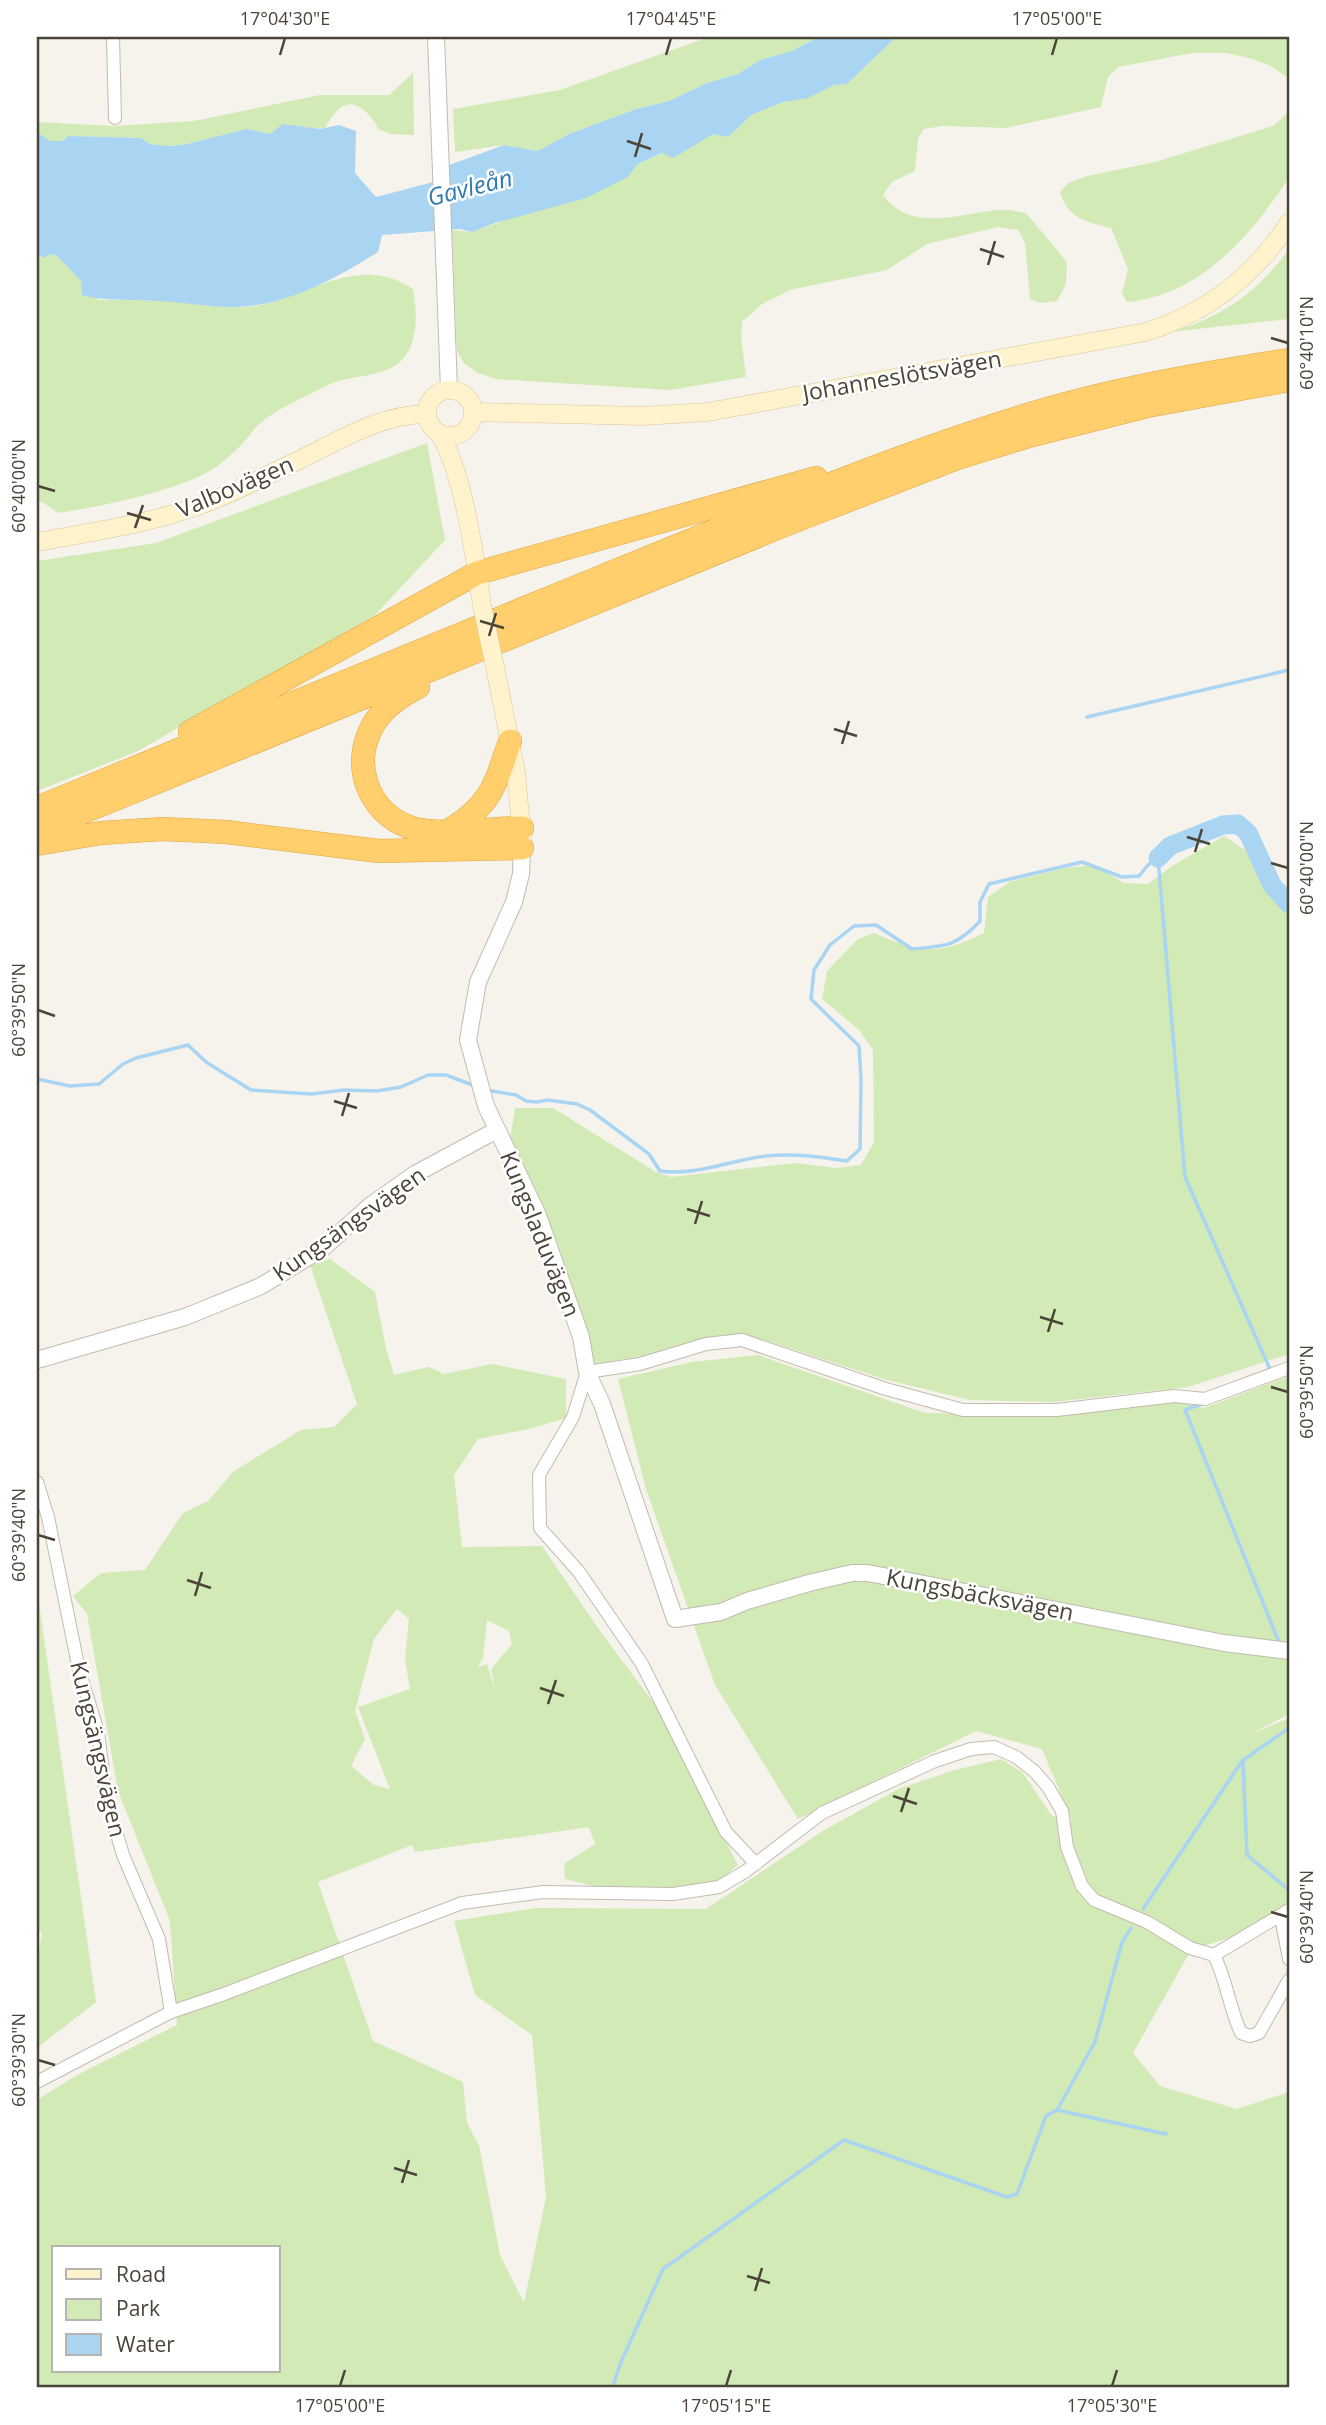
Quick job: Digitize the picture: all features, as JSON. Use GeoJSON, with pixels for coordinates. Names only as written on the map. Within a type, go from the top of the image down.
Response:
{"type":"FeatureCollection","features":[{"type":"Feature","properties":{"kind":"highway"},"geometry":{"type":"LineString","coordinates":[[37,808],[884,463],[1024,415],[1289,351]]}},
{"type":"Feature","properties":{"kind":"highway"},"geometry":{"type":"LineString","coordinates":[[1208,372],[1289,360]]}},
{"type":"Feature","properties":{"kind":"highway"},"geometry":{"type":"LineString","coordinates":[[37,831],[787,524],[957,458],[1032,435],[1147,406],[1289,380]]}},
{"type":"Feature","properties":{"kind":"highway"},"geometry":{"type":"LineString","coordinates":[[99,782],[477,573],[792,484],[884,463]]}},
{"type":"Feature","properties":{"kind":"highway"},"geometry":{"type":"LineString","coordinates":[[522,838],[410,828],[383,812],[372,799],[363,770],[367,740],[373,725],[394,702],[523,633]]}},
{"type":"Feature","properties":{"kind":"highway"},"geometry":{"type":"LineString","coordinates":[[450,830],[472,815],[488,798],[510,741]]}},
{"type":"Feature","properties":{"kind":"highway"},"geometry":{"type":"LineString","coordinates":[[37,844],[101,833],[163,829],[226,832],[379,851],[522,838]]}},
{"type":"Feature","properties":{"kind":"main road","name":"Johanneslötsvägen"},"geometry":{"type":"LineString","coordinates":[[473,412],[642,416],[708,412],[1146,332],[1191,315],[1225,294],[1274,246],[1289,223]]}},
{"type":"Feature","properties":{"kind":"main road"},"geometry":{"type":"LineString","coordinates":[[449,390],[456,390],[468,398],[473,412],[470,425],[465,431],[453,436],[439,433],[432,428],[426,414],[435,395],[449,390]]}},
{"type":"Feature","properties":{"kind":"main road","name":"Valbovägen"},"geometry":{"type":"LineString","coordinates":[[37,542],[149,522],[179,513],[244,487],[364,428],[402,415],[426,414]]}},
{"type":"Feature","properties":{"kind":"main road"},"geometry":{"type":"LineString","coordinates":[[460,492],[460,465],[465,431]]}},
{"type":"Feature","properties":{"kind":"main road"},"geometry":{"type":"LineString","coordinates":[[439,433],[449,453],[460,492],[477,573],[510,741],[522,838]]}},
{"type":"Feature","properties":{"kind":"street"},"geometry":{"type":"LineString","coordinates":[[113,37],[115,118]]}},
{"type":"Feature","properties":{"kind":"street"},"geometry":{"type":"LineString","coordinates":[[436,37],[449,390]]}},
{"type":"Feature","properties":{"kind":"street","name":"Kungsladuvägen"},"geometry":{"type":"LineString","coordinates":[[522,838],[521,874],[514,902],[478,982],[468,1040],[486,1106],[537,1213],[565,1287],[581,1337],[587,1372],[602,1404],[675,1619]]}},
{"type":"Feature","properties":{"kind":"street","name":"Kungsängsvägen"},"geometry":{"type":"LineString","coordinates":[[37,1360],[185,1317],[261,1286],[323,1248],[371,1205],[415,1174],[497,1130]]}},
{"type":"Feature","properties":{"kind":"street"},"geometry":{"type":"LineString","coordinates":[[756,1864],[726,1832],[642,1664],[579,1572],[540,1528],[539,1475],[573,1417],[587,1372],[640,1364],[706,1344],[742,1340],[886,1389],[963,1410],[1057,1410],[1174,1396],[1205,1399],[1289,1368]]}},
{"type":"Feature","properties":{"kind":"street","name":"Kungsängsvägen"},"geometry":{"type":"LineString","coordinates":[[37,1482],[48,1517],[79,1670],[98,1732],[106,1797],[123,1855],[159,1938],[171,2012]]}},
{"type":"Feature","properties":{"kind":"street","name":"Kungsbäcksvägen"},"geometry":{"type":"LineString","coordinates":[[675,1619],[721,1612],[747,1601],[809,1583],[852,1573],[868,1573],[1224,1643],[1289,1651]]}},
{"type":"Feature","properties":{"kind":"street"},"geometry":{"type":"LineString","coordinates":[[37,2082],[171,2012],[462,1902],[542,1892],[673,1895],[719,1887],[756,1864],[822,1813],[935,1761],[971,1749],[994,1747],[1016,1757],[1034,1770],[1048,1787],[1062,1811],[1067,1847],[1082,1886],[1094,1900],[1147,1922],[1191,1948],[1214,1955],[1285,1913],[1289,1959]]}},
{"type":"Feature","properties":{"kind":"street"},"geometry":{"type":"LineString","coordinates":[[1214,1955],[1230,1994],[1241,2033],[1250,2036],[1259,2033],[1289,1980]]}},
{"type":"Feature","properties":{"kind":"green space"},"geometry":{"type":"Polygon","coordinates":[[[709,37],[818,37],[792,51],[760,60],[738,74],[707,83],[669,101],[636,109],[569,134],[538,151],[504,145],[455,152],[453,109],[560,90],[709,37]]]}},
{"type":"Feature","properties":{"kind":"green space"},"geometry":{"type":"Polygon","coordinates":[[[896,37],[1289,37],[1289,79],[1271,66],[1252,59],[1227,53],[1192,53],[1118,67],[1108,77],[1101,107],[1006,128],[943,126],[924,129],[918,138],[915,171],[892,182],[883,195],[894,207],[922,218],[1002,210],[1026,213],[1067,262],[1066,284],[1057,301],[1041,303],[1030,299],[1025,243],[1018,230],[998,227],[927,244],[887,270],[789,290],[764,303],[742,321],[746,377],[670,390],[496,379],[478,373],[464,363],[457,351],[452,230],[472,232],[628,177],[638,164],[713,134],[728,137],[750,115],[783,102],[808,97],[834,85],[847,84],[896,37]]]}},
{"type":"Feature","properties":{"kind":"green space"},"geometry":{"type":"Polygon","coordinates":[[[413,73],[414,135],[391,134],[378,129],[369,115],[349,104],[334,114],[325,128],[289,126],[270,134],[246,129],[183,145],[150,144],[140,138],[68,136],[63,141],[50,141],[37,132],[37,122],[113,126],[194,121],[320,95],[389,95],[413,73]]]}},
{"type":"Feature","properties":{"kind":"green space"},"geometry":{"type":"Polygon","coordinates":[[[1289,112],[1291,155],[1288,177],[1250,230],[1221,260],[1187,284],[1148,299],[1127,302],[1122,294],[1128,269],[1111,228],[1073,214],[1060,192],[1068,183],[1087,176],[1155,162],[1273,126],[1289,112]]]}},
{"type":"Feature","properties":{"kind":"green space"},"geometry":{"type":"Polygon","coordinates":[[[1289,249],[1289,319],[1170,332],[1206,319],[1237,301],[1265,278],[1289,249]]]}},
{"type":"Feature","properties":{"kind":"green space"},"geometry":{"type":"Polygon","coordinates":[[[37,254],[44,258],[50,254],[57,256],[99,300],[174,301],[246,307],[265,304],[358,275],[395,279],[413,289],[416,317],[414,336],[408,353],[394,366],[335,382],[282,409],[257,426],[241,445],[216,467],[201,475],[140,496],[58,513],[37,501],[37,254]]]}},
{"type":"Feature","properties":{"kind":"green space"},"geometry":{"type":"Polygon","coordinates":[[[427,443],[445,540],[375,615],[136,752],[37,791],[37,561],[156,543],[427,443]]]}},
{"type":"Feature","properties":{"kind":"green space"},"geometry":{"type":"Polygon","coordinates":[[[1224,836],[1245,850],[1266,882],[1289,907],[1289,1354],[1188,1387],[1053,1402],[970,1400],[887,1380],[752,1336],[706,1338],[643,1356],[589,1365],[509,1147],[515,1108],[553,1108],[656,1172],[671,1177],[794,1163],[836,1168],[861,1165],[874,1142],[873,1050],[859,1030],[822,999],[827,971],[858,939],[874,933],[917,948],[954,946],[984,933],[988,897],[1009,882],[1065,868],[1094,865],[1124,883],[1148,884],[1172,866],[1224,836]]]}},
{"type":"Feature","properties":{"kind":"green space"},"geometry":{"type":"Polygon","coordinates":[[[330,1259],[375,1292],[394,1375],[429,1367],[444,1374],[492,1364],[566,1379],[566,1418],[529,1429],[478,1439],[454,1475],[462,1547],[542,1546],[656,1706],[738,1865],[717,1882],[675,1888],[598,1887],[565,1879],[564,1864],[595,1844],[589,1827],[415,1852],[412,1845],[318,1882],[373,2041],[463,2082],[467,2123],[479,2145],[500,2255],[524,2303],[546,2197],[532,2035],[475,1995],[454,1921],[536,1908],[706,1909],[821,1832],[898,1789],[955,1770],[1001,1759],[1023,1773],[1052,1816],[1072,1821],[1042,1749],[976,1731],[798,1819],[715,1685],[646,1489],[618,1379],[692,1362],[758,1355],[925,1413],[965,1414],[1176,1401],[1204,1408],[1289,1376],[1289,1714],[1249,1735],[1289,1718],[1289,1919],[1191,1950],[1133,2053],[1160,2086],[1237,2109],[1289,2092],[1289,2388],[37,2388],[37,2100],[77,2075],[177,2025],[170,1921],[118,1791],[87,1614],[73,1596],[101,1573],[145,1570],[183,1513],[208,1501],[234,1471],[301,1430],[334,1427],[357,1404],[310,1265],[330,1259]],[[397,1609],[374,1639],[355,1711],[365,1739],[351,1766],[374,1785],[390,1789],[358,1707],[410,1689],[405,1659],[409,1619],[397,1609]],[[487,1620],[483,1658],[478,1667],[487,1664],[495,1690],[491,1669],[512,1644],[509,1631],[487,1620]]]}},
{"type":"Feature","properties":{"kind":"green space"},"geometry":{"type":"Polygon","coordinates":[[[37,1589],[96,2002],[37,2048],[37,1964],[42,1933],[37,1929],[37,1589]]]}},
{"type":"Feature","properties":{"kind":"water","name":"Gavleån"},"geometry":{"type":"Polygon","coordinates":[[[818,37],[896,37],[847,84],[834,85],[808,98],[783,102],[751,115],[728,137],[713,134],[673,158],[662,153],[638,164],[628,177],[586,198],[472,232],[460,229],[382,235],[378,252],[327,281],[290,297],[252,306],[224,307],[91,297],[82,295],[81,281],[57,256],[50,254],[44,258],[37,254],[37,132],[50,141],[63,141],[68,136],[141,138],[150,144],[167,146],[183,145],[246,129],[270,134],[283,124],[320,129],[339,125],[356,131],[355,173],[376,197],[441,180],[441,168],[504,145],[538,151],[569,134],[636,109],[669,101],[707,83],[738,74],[760,60],[792,51],[818,37]]]}},
{"type":"Feature","properties":{"kind":"waterway"},"geometry":{"type":"LineString","coordinates":[[1087,717],[1289,670]]}},
{"type":"Feature","properties":{"kind":"waterway"},"geometry":{"type":"LineString","coordinates":[[1158,858],[1170,846],[1223,825],[1238,824],[1248,833],[1272,885],[1289,904]]}},
{"type":"Feature","properties":{"kind":"waterway"},"geometry":{"type":"LineString","coordinates":[[486,1090],[516,1095],[526,1101],[547,1100],[577,1104],[590,1110],[649,1154],[660,1171],[687,1171],[776,1155],[847,1161],[860,1149],[859,1046],[811,999],[814,970],[830,945],[854,926],[876,925],[912,949],[942,946],[964,936],[980,921],[980,902],[989,884],[1082,862],[1122,877],[1139,876],[1158,858],[1185,1177],[1269,1367]]}},
{"type":"Feature","properties":{"kind":"waterway"},"geometry":{"type":"LineString","coordinates":[[37,1079],[70,1086],[99,1084],[123,1064],[136,1058],[188,1045],[206,1062],[251,1090],[311,1094],[344,1090],[377,1091],[401,1087],[428,1075],[446,1075],[475,1086]]}},
{"type":"Feature","properties":{"kind":"waterway"},"geometry":{"type":"LineString","coordinates":[[1204,1403],[1185,1410],[1279,1642]]}},
{"type":"Feature","properties":{"kind":"waterway"},"geometry":{"type":"LineString","coordinates":[[1143,1909],[1242,1761],[1289,1728]]}},
{"type":"Feature","properties":{"kind":"waterway"},"geometry":{"type":"LineString","coordinates":[[1243,1761],[1247,1855],[1289,1890]]}},
{"type":"Feature","properties":{"kind":"waterway"},"geometry":{"type":"LineString","coordinates":[[612,2388],[663,2269],[844,2140],[1007,2197],[1017,2194],[1046,2116],[1057,2110],[1095,2042],[1122,1942],[1131,1928]]}},
{"type":"Feature","properties":{"kind":"waterway"},"geometry":{"type":"LineString","coordinates":[[1057,2110],[1166,2134]]}}]}
